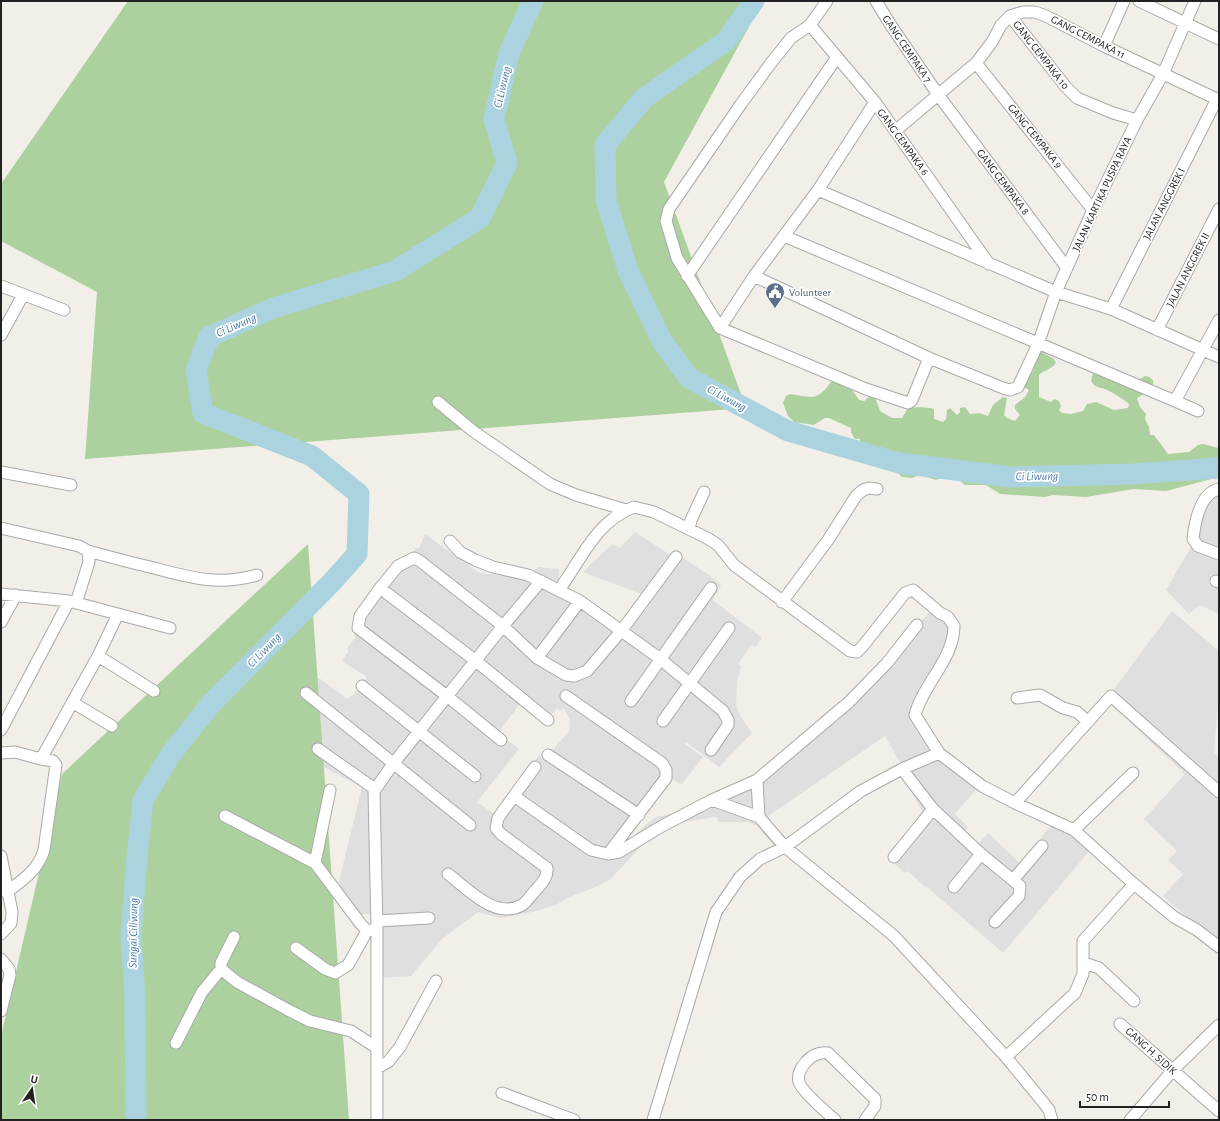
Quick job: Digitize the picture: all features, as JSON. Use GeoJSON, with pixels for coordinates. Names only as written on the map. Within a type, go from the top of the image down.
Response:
{"type":"FeatureCollection","features":[{"type":"Feature","properties":{"kind":"street"},"geometry":{"type":"LineString","coordinates":[[754,276],[930,358],[912,400],[908,403],[859,386],[720,328],[687,276],[678,258],[666,221],[669,209],[771,63],[791,38],[810,25],[827,1]]}},
{"type":"Feature","properties":{"kind":"street","name":"GANG CEMPAKA 7"},"geometry":{"type":"LineString","coordinates":[[876,1],[939,96]]}},
{"type":"Feature","properties":{"kind":"street"},"geometry":{"type":"LineString","coordinates":[[1104,46],[1124,1]]}},
{"type":"Feature","properties":{"kind":"street"},"geometry":{"type":"LineString","coordinates":[[1139,1],[1219,39]]}},
{"type":"Feature","properties":{"kind":"street","name":"JALAN KARTIKA PUSPA RAYA"},"geometry":{"type":"LineString","coordinates":[[930,358],[1003,388],[1010,390],[1020,384],[1038,344],[1056,292],[1093,210],[1137,120],[1163,74],[1196,1]]}},
{"type":"Feature","properties":{"kind":"street","name":"GANG CEMPAKA 11"},"geometry":{"type":"LineString","coordinates":[[1010,16],[1023,12],[1035,12],[1218,100]]}},
{"type":"Feature","properties":{"kind":"street"},"geometry":{"type":"LineString","coordinates":[[895,131],[939,96],[976,63],[992,42],[1001,25],[1010,16]]}},
{"type":"Feature","properties":{"kind":"street","name":"GANG CEMPAKA 10"},"geometry":{"type":"LineString","coordinates":[[1010,16],[1076,98],[1113,113],[1137,120]]}},
{"type":"Feature","properties":{"kind":"street","name":"GANG CEMPAKA 6"},"geometry":{"type":"LineString","coordinates":[[810,25],[875,102],[990,264]]}},
{"type":"Feature","properties":{"kind":"street"},"geometry":{"type":"LineString","coordinates":[[687,276],[837,57]]}},
{"type":"Feature","properties":{"kind":"street","name":"GANG CEMPAKA 9"},"geometry":{"type":"LineString","coordinates":[[976,63],[1093,210]]}},
{"type":"Feature","properties":{"kind":"street","name":"GANG CEMPAKA 8"},"geometry":{"type":"LineString","coordinates":[[939,96],[1067,268]]}},
{"type":"Feature","properties":{"kind":"street","name":"JALAN ANGGREK I"},"geometry":{"type":"LineString","coordinates":[[1111,309],[1218,100]]}},
{"type":"Feature","properties":{"kind":"street"},"geometry":{"type":"LineString","coordinates":[[720,328],[754,276],[818,190],[875,102]]}},
{"type":"Feature","properties":{"kind":"street"},"geometry":{"type":"LineString","coordinates":[[818,190],[1056,292],[1111,309],[1219,357]]}},
{"type":"Feature","properties":{"kind":"street","name":"JALAN ANGGREK II"},"geometry":{"type":"LineString","coordinates":[[1157,330],[1219,209]]}},
{"type":"Feature","properties":{"kind":"street"},"geometry":{"type":"LineString","coordinates":[[784,236],[1198,411]]}},
{"type":"Feature","properties":{"kind":"street"},"geometry":{"type":"LineString","coordinates":[[1,286],[64,310]]}},
{"type":"Feature","properties":{"kind":"street"},"geometry":{"type":"LineString","coordinates":[[1,335],[23,295]]}},
{"type":"Feature","properties":{"kind":"street"},"geometry":{"type":"LineString","coordinates":[[1175,401],[1219,320]]}},
{"type":"Feature","properties":{"kind":"street"},"geometry":{"type":"LineString","coordinates":[[438,402],[473,431],[550,484],[576,496],[626,510]]}},
{"type":"Feature","properties":{"kind":"street"},"geometry":{"type":"LineString","coordinates":[[1,472],[71,485]]}},
{"type":"Feature","properties":{"kind":"street"},"geometry":{"type":"LineString","coordinates":[[782,602],[828,540],[856,496],[863,490],[869,488],[877,489]]}},
{"type":"Feature","properties":{"kind":"street"},"geometry":{"type":"LineString","coordinates":[[1219,489],[1209,492],[1204,499],[1193,539],[1198,546],[1219,554]]}},
{"type":"Feature","properties":{"kind":"street"},"geometry":{"type":"LineString","coordinates":[[690,529],[691,520],[704,492]]}},
{"type":"Feature","properties":{"kind":"street"},"geometry":{"type":"LineString","coordinates":[[559,590],[592,538],[614,518],[626,510],[634,507],[642,508],[690,529],[718,545],[734,565],[850,651],[856,652],[874,634],[905,593],[909,590],[918,593],[927,602],[948,617],[954,626],[951,644],[921,698],[915,715],[939,753],[982,786],[1074,830],[1134,884],[1174,917],[1197,930],[1219,947]]}},
{"type":"Feature","properties":{"kind":"street"},"geometry":{"type":"LineString","coordinates":[[1,528],[79,546],[88,551],[188,578],[207,581],[234,580],[257,574]]}},
{"type":"Feature","properties":{"kind":"street"},"geometry":{"type":"LineString","coordinates":[[450,541],[460,552],[493,567],[528,575],[580,601],[622,630],[690,682],[723,711],[728,720],[726,729],[711,750]]}},
{"type":"Feature","properties":{"kind":"street"},"geometry":{"type":"LineString","coordinates":[[1,730],[72,602],[90,562],[88,551]]}},
{"type":"Feature","properties":{"kind":"street"},"geometry":{"type":"LineString","coordinates":[[501,740],[447,696],[358,628],[360,616],[398,566],[414,558],[503,626],[537,658],[566,675],[574,676],[587,671],[622,630],[676,557]]}},
{"type":"Feature","properties":{"kind":"street"},"geometry":{"type":"LineString","coordinates":[[378,1120],[374,927],[373,810],[375,789],[419,731],[541,581]]}},
{"type":"Feature","properties":{"kind":"street"},"geometry":{"type":"LineString","coordinates":[[380,588],[476,661],[548,720]]}},
{"type":"Feature","properties":{"kind":"street"},"geometry":{"type":"LineString","coordinates":[[630,701],[711,588]]}},
{"type":"Feature","properties":{"kind":"street"},"geometry":{"type":"LineString","coordinates":[[1,594],[72,602],[170,628]]}},
{"type":"Feature","properties":{"kind":"street"},"geometry":{"type":"LineString","coordinates":[[1,622],[16,595]]}},
{"type":"Feature","properties":{"kind":"street"},"geometry":{"type":"LineString","coordinates":[[537,658],[580,601]]}},
{"type":"Feature","properties":{"kind":"street"},"geometry":{"type":"LineString","coordinates":[[40,759],[98,656],[118,614]]}},
{"type":"Feature","properties":{"kind":"street"},"geometry":{"type":"LineString","coordinates":[[514,796],[591,850],[608,854],[619,852],[662,826],[712,800],[757,780],[849,702],[887,663],[917,625]]}},
{"type":"Feature","properties":{"kind":"street"},"geometry":{"type":"LineString","coordinates":[[662,721],[729,628]]}},
{"type":"Feature","properties":{"kind":"street"},"geometry":{"type":"LineString","coordinates":[[98,656],[154,691]]}},
{"type":"Feature","properties":{"kind":"street"},"geometry":{"type":"LineString","coordinates":[[362,686],[475,776]]}},
{"type":"Feature","properties":{"kind":"street"},"geometry":{"type":"LineString","coordinates":[[306,692],[470,825]]}},
{"type":"Feature","properties":{"kind":"street"},"geometry":{"type":"LineString","coordinates":[[1017,698],[1040,695],[1063,708],[1077,712],[1088,722]]}},
{"type":"Feature","properties":{"kind":"street"},"geometry":{"type":"LineString","coordinates":[[566,696],[662,762],[666,770],[666,778],[608,854]]}},
{"type":"Feature","properties":{"kind":"street"},"geometry":{"type":"LineString","coordinates":[[1015,803],[1111,696],[1219,792]]}},
{"type":"Feature","properties":{"kind":"street"},"geometry":{"type":"LineString","coordinates":[[72,702],[112,726]]}},
{"type":"Feature","properties":{"kind":"street"},"geometry":{"type":"LineString","coordinates":[[318,749],[375,789]]}},
{"type":"Feature","properties":{"kind":"street"},"geometry":{"type":"LineString","coordinates":[[1,753],[15,752],[53,761],[56,765],[41,862],[31,874],[5,891]]}},
{"type":"Feature","properties":{"kind":"street"},"geometry":{"type":"LineString","coordinates":[[653,1120],[716,912],[740,877],[760,859],[785,847],[861,792],[902,769],[939,753]]}},
{"type":"Feature","properties":{"kind":"street"},"geometry":{"type":"LineString","coordinates":[[548,755],[639,815]]}},
{"type":"Feature","properties":{"kind":"street"},"geometry":{"type":"LineString","coordinates":[[448,874],[490,906],[500,909],[523,904],[542,883],[548,874],[547,868],[496,828],[498,818],[535,767]]}},
{"type":"Feature","properties":{"kind":"street"},"geometry":{"type":"LineString","coordinates":[[902,769],[933,809],[980,854],[1021,887],[1019,896],[995,922]]}},
{"type":"Feature","properties":{"kind":"street"},"geometry":{"type":"LineString","coordinates":[[1074,830],[1133,772]]}},
{"type":"Feature","properties":{"kind":"street"},"geometry":{"type":"LineString","coordinates":[[757,780],[759,817]]}},
{"type":"Feature","properties":{"kind":"street"},"geometry":{"type":"LineString","coordinates":[[315,863],[330,790]]}},
{"type":"Feature","properties":{"kind":"street"},"geometry":{"type":"LineString","coordinates":[[712,800],[759,817],[785,847],[894,936],[1006,1057],[1049,1110],[1052,1120]]}},
{"type":"Feature","properties":{"kind":"street"},"geometry":{"type":"LineString","coordinates":[[894,857],[933,809]]}},
{"type":"Feature","properties":{"kind":"street"},"geometry":{"type":"LineString","coordinates":[[225,816],[315,863],[374,927]]}},
{"type":"Feature","properties":{"kind":"street"},"geometry":{"type":"LineString","coordinates":[[1012,880],[1042,846]]}},
{"type":"Feature","properties":{"kind":"street"},"geometry":{"type":"LineString","coordinates":[[954,887],[980,854]]}},
{"type":"Feature","properties":{"kind":"street"},"geometry":{"type":"LineString","coordinates":[[1,856],[5,891],[12,912],[11,923],[1,934]]}},
{"type":"Feature","properties":{"kind":"street"},"geometry":{"type":"LineString","coordinates":[[1006,1057],[1075,993],[1083,974],[1083,941],[1134,884]]}},
{"type":"Feature","properties":{"kind":"street"},"geometry":{"type":"LineString","coordinates":[[296,948],[325,969],[335,973],[341,971],[348,965],[374,927],[429,918]]}},
{"type":"Feature","properties":{"kind":"street"},"geometry":{"type":"LineString","coordinates":[[176,1043],[202,992],[221,970],[221,963],[234,937]]}},
{"type":"Feature","properties":{"kind":"street"},"geometry":{"type":"LineString","coordinates":[[1,959],[9,969],[10,975],[1,1011]]}},
{"type":"Feature","properties":{"kind":"street"},"geometry":{"type":"LineString","coordinates":[[1084,963],[1099,968],[1134,1002]]}},
{"type":"Feature","properties":{"kind":"street"},"geometry":{"type":"LineString","coordinates":[[221,970],[237,982],[290,1011],[310,1021],[350,1031],[376,1048]]}},
{"type":"Feature","properties":{"kind":"street"},"geometry":{"type":"LineString","coordinates":[[377,1068],[388,1062],[400,1047],[436,981]]}},
{"type":"Feature","properties":{"kind":"street","name":"GANG H. SIDIK"},"geometry":{"type":"LineString","coordinates":[[1120,1024],[1219,1111]]}},
{"type":"Feature","properties":{"kind":"street"},"geometry":{"type":"LineString","coordinates":[[1130,1120],[1173,1070],[1219,1025]]}},
{"type":"Feature","properties":{"kind":"street"},"geometry":{"type":"LineString","coordinates":[[835,1120],[822,1109],[799,1083],[798,1076],[806,1062],[822,1052],[828,1053],[875,1099],[875,1106],[865,1120]]}},
{"type":"Feature","properties":{"kind":"street"},"geometry":{"type":"LineString","coordinates":[[502,1094],[574,1120]]}},
{"type":"Feature","properties":{"kind":"shaded area"},"geometry":{"type":"Polygon","coordinates":[[[1209,487],[1219,489],[1219,614],[1200,605],[1189,614],[1166,590],[1191,547],[1207,507],[1210,492],[1209,487]]]}},
{"type":"Feature","properties":{"kind":"shaded area"},"geometry":{"type":"Polygon","coordinates":[[[635,532],[672,556],[680,556],[709,575],[721,585],[713,600],[762,638],[756,647],[751,645],[738,664],[741,666],[737,682],[736,706],[741,717],[752,733],[719,767],[686,742],[685,744],[703,757],[681,785],[673,779],[669,782],[615,853],[619,853],[646,824],[657,817],[698,807],[752,776],[775,760],[833,706],[835,709],[932,610],[948,623],[952,631],[909,713],[932,746],[979,786],[955,814],[968,827],[963,833],[977,846],[988,833],[1020,863],[1055,821],[1092,848],[1003,953],[908,871],[905,873],[891,861],[925,816],[904,779],[908,776],[885,736],[768,816],[788,844],[778,851],[757,826],[748,822],[718,822],[717,817],[677,823],[653,833],[610,880],[568,898],[556,905],[532,912],[500,918],[478,912],[442,939],[411,976],[377,978],[371,914],[356,914],[343,895],[339,881],[362,787],[270,739],[305,689],[319,678],[347,699],[354,694],[367,677],[342,661],[348,652],[347,648],[355,638],[355,630],[359,623],[386,591],[416,548],[419,548],[425,534],[479,573],[526,578],[538,567],[559,569],[559,585],[624,626],[646,596],[583,572],[612,544],[620,548],[635,532]],[[520,704],[498,733],[519,749],[477,802],[494,814],[504,803],[539,755],[544,760],[569,731],[570,719],[563,708],[561,711],[557,708],[544,724],[520,704]]]}},
{"type":"Feature","properties":{"kind":"shaded area"},"geometry":{"type":"Polygon","coordinates":[[[1172,611],[1219,651],[1219,690],[1214,753],[1219,757],[1219,939],[1216,942],[1163,896],[1183,874],[1168,860],[1177,851],[1144,819],[1185,774],[1106,700],[1172,611]]]}},
{"type":"Feature","properties":{"kind":"green space"},"geometry":{"type":"Polygon","coordinates":[[[128,1],[763,1],[664,182],[746,408],[85,459],[97,292],[1,241],[1,184],[128,1]]]}},
{"type":"Feature","properties":{"kind":"green space"},"geometry":{"type":"Polygon","coordinates":[[[1042,352],[1054,359],[1056,363],[1039,375],[1039,397],[1051,402],[1054,399],[1059,401],[1061,406],[1059,410],[1062,413],[1071,414],[1083,411],[1087,404],[1096,402],[1114,410],[1128,408],[1129,404],[1125,401],[1109,391],[1096,386],[1091,381],[1093,373],[1098,370],[1133,383],[1145,376],[1149,377],[1153,380],[1153,389],[1137,398],[1140,407],[1146,414],[1145,419],[1149,427],[1150,435],[1154,435],[1168,454],[1189,452],[1198,445],[1203,444],[1219,448],[1219,477],[1166,491],[1134,489],[1086,497],[1053,495],[1045,497],[1000,494],[986,485],[965,485],[952,474],[948,474],[936,480],[920,475],[912,478],[902,477],[893,468],[863,461],[858,454],[860,439],[855,439],[851,432],[851,428],[829,418],[825,418],[814,425],[794,422],[788,416],[783,403],[786,396],[790,394],[814,397],[822,393],[831,382],[840,381],[846,388],[851,388],[859,400],[864,401],[870,396],[875,397],[880,411],[892,418],[902,418],[908,408],[918,407],[934,409],[934,419],[943,422],[946,419],[947,410],[950,408],[957,415],[960,412],[960,408],[965,407],[970,414],[979,413],[988,416],[993,405],[1003,397],[1007,398],[1004,415],[1015,421],[1020,415],[1015,409],[1015,405],[1025,397],[1029,390],[1022,386],[1034,370],[1032,367],[1038,353],[1042,352]]]}},
{"type":"Feature","properties":{"kind":"green space"},"geometry":{"type":"Polygon","coordinates":[[[308,544],[349,1120],[1,1120],[1,1036],[62,774],[308,544]]]}},
{"type":"Feature","properties":{"kind":"waterway","name":"Ci Liwung"},"geometry":{"type":"LineString","coordinates":[[136,1120],[135,997],[131,936],[143,800],[171,754],[211,704],[331,583],[357,554],[359,494],[312,456],[203,413],[196,370],[209,337],[273,308],[395,271],[480,218],[507,163],[494,119],[509,53],[533,1]]}},
{"type":"Feature","properties":{"kind":"waterway","name":"Ci Liwung"},"geometry":{"type":"LineString","coordinates":[[754,1],[726,41],[644,98],[605,145],[606,200],[628,271],[662,341],[689,378],[788,431],[899,463],[1011,477],[1133,474],[1219,468]]}},
{"type":"Feature","properties":{"kind":"place","name":"Volunteer"},"geometry":{"type":"Point","coordinates":[775,309]}},
{"type":"Feature","properties":{"kind":"water label","name":"Sungai Ciliwung"},"geometry":{"type":"Point","coordinates":[133,933]}}]}
